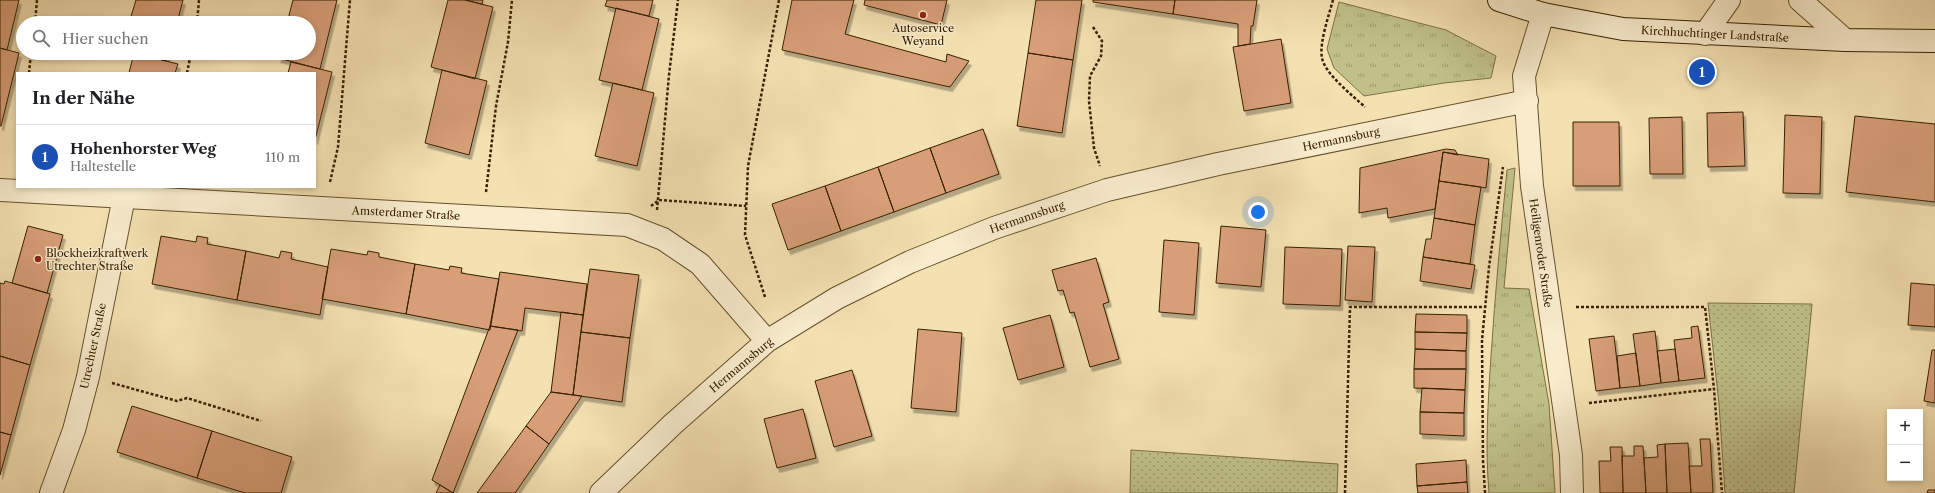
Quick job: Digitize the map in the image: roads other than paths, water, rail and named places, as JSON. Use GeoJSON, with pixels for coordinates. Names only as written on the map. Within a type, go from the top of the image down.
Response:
{"type":"FeatureCollection","features":[{"type":"Feature","properties":{"kind":"street","name":"Kirchhuchtinger Landstraße"},"geometry":{"type":"LineString","coordinates":[[1500,0],[1543,14],[1623,29],[1845,40],[1935,41]]}},
{"type":"Feature","properties":{"kind":"street"},"geometry":{"type":"LineString","coordinates":[[1705,34],[1729,0]]}},
{"type":"Feature","properties":{"kind":"street"},"geometry":{"type":"LineString","coordinates":[[1800,0],[1845,40]]}},
{"type":"Feature","properties":{"kind":"street","name":"Heiligenroder Straße"},"geometry":{"type":"LineString","coordinates":[[1543,14],[1524,76],[1532,186],[1570,455],[1572,493]]}},
{"type":"Feature","properties":{"kind":"street","name":"Hermannsburg"},"geometry":{"type":"LineString","coordinates":[[601,493],[662,433],[772,338],[837,298],[910,262],[994,228],[1107,190],[1218,164],[1527,101]]}},
{"type":"Feature","properties":{"kind":"street","name":"Amsterdamer Straße"},"geometry":{"type":"LineString","coordinates":[[0,190],[627,225],[663,239],[700,264],[772,338]]}},
{"type":"Feature","properties":{"kind":"street","name":"Utrechter Straße"},"geometry":{"type":"LineString","coordinates":[[51,493],[74,430],[88,377],[124,197]]}},
{"type":"Feature","properties":{"kind":"place","name":"Autoservice Weyand"},"geometry":{"type":"Point","coordinates":[923,15]}},
{"type":"Feature","properties":{"kind":"place","name":"Hohenhorster Weg"},"geometry":{"type":"Point","coordinates":[1702,72]}},
{"type":"Feature","properties":{"kind":"place","name":"Blockheizkraftwerk Utrechter Straße"},"geometry":{"type":"Point","coordinates":[38,259]}}]}
